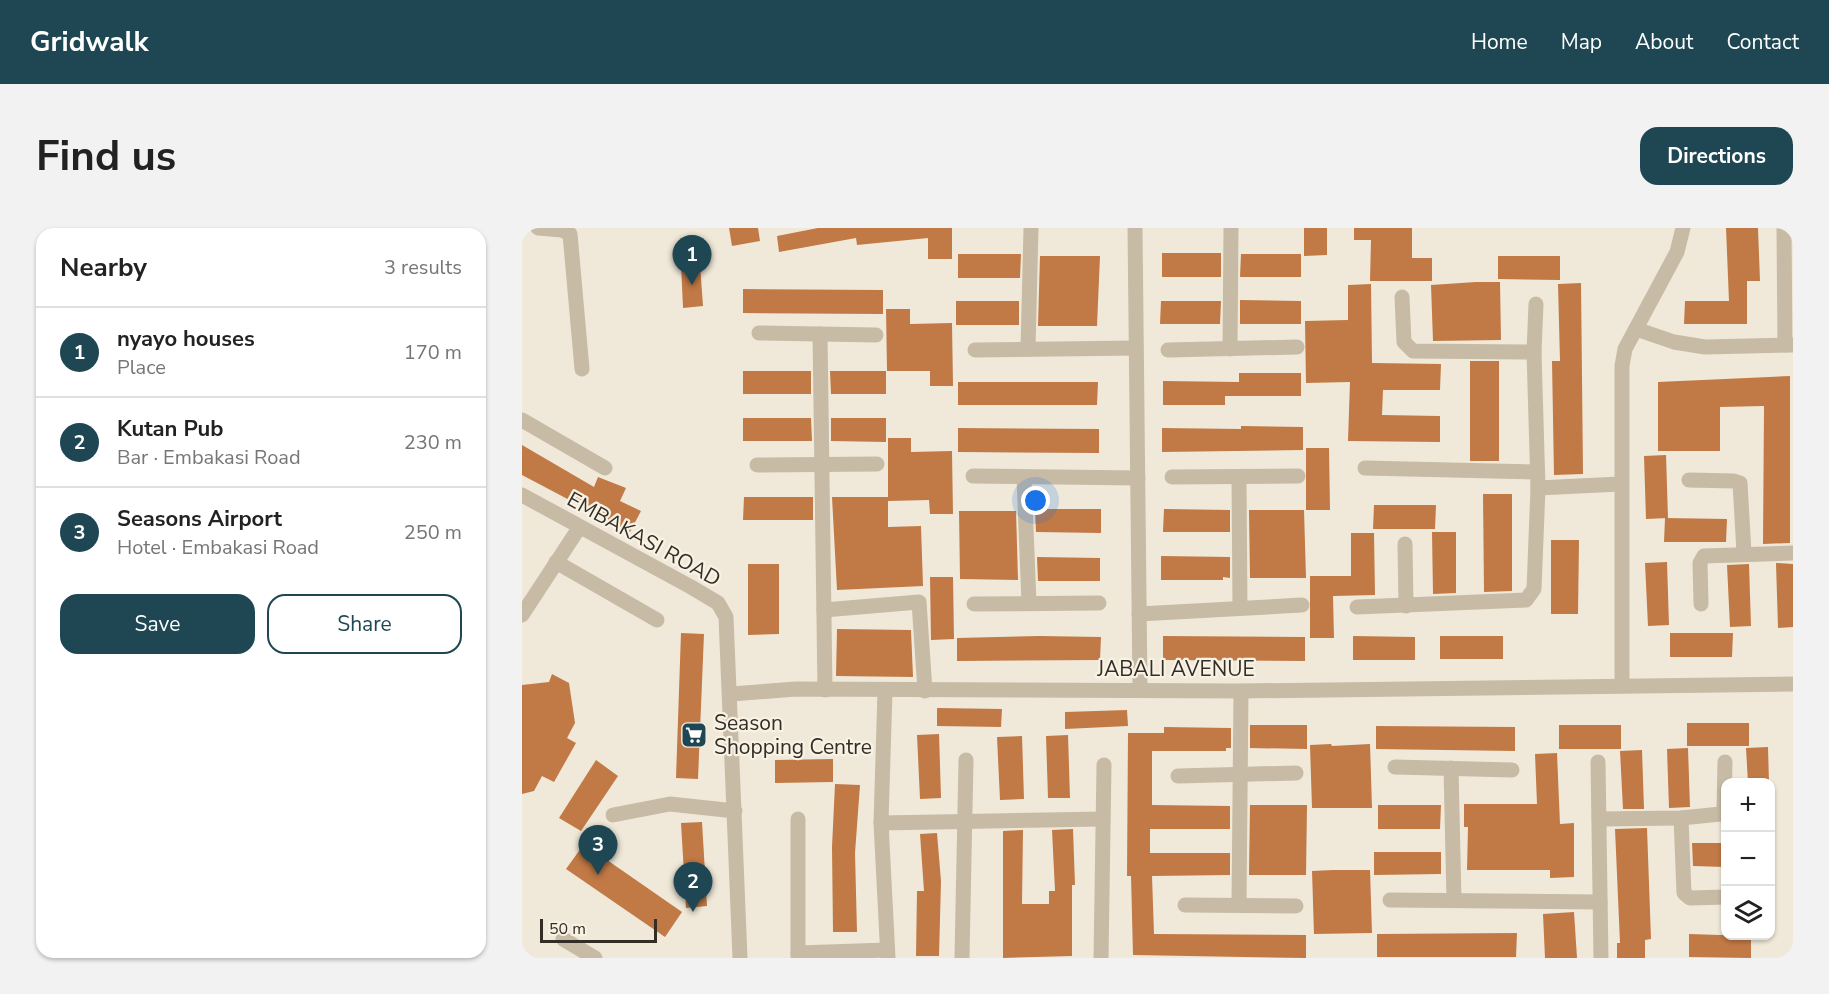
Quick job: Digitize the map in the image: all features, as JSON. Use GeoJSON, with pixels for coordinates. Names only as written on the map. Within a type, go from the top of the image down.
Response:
{"type":"FeatureCollection","features":[{"type":"Feature","properties":{"kind":"street"},"geometry":{"type":"LineString","coordinates":[[538,228],[562,230],[570,234],[582,369]]}},
{"type":"Feature","properties":{"kind":"street"},"geometry":{"type":"LineString","coordinates":[[1028,349],[1031,228]]}},
{"type":"Feature","properties":{"kind":"street"},"geometry":{"type":"LineString","coordinates":[[1135,228],[1140,689]]}},
{"type":"Feature","properties":{"kind":"street"},"geometry":{"type":"LineString","coordinates":[[1230,349],[1231,228]]}},
{"type":"Feature","properties":{"kind":"street"},"geometry":{"type":"LineString","coordinates":[[1622,686],[1620,376],[1625,349],[1677,252],[1683,228]]}},
{"type":"Feature","properties":{"kind":"street"},"geometry":{"type":"LineString","coordinates":[[1636,329],[1674,342],[1705,346],[1789,345],[1784,228]]}},
{"type":"Feature","properties":{"kind":"street"},"geometry":{"type":"LineString","coordinates":[[1402,297],[1404,342],[1413,351],[1534,352]]}},
{"type":"Feature","properties":{"kind":"street"},"geometry":{"type":"LineString","coordinates":[[1357,607],[1526,600],[1534,589],[1537,480],[1534,352],[1536,304]]}},
{"type":"Feature","properties":{"kind":"street"},"geometry":{"type":"LineString","coordinates":[[759,333],[876,335]]}},
{"type":"Feature","properties":{"kind":"street"},"geometry":{"type":"LineString","coordinates":[[820,334],[825,690]]}},
{"type":"Feature","properties":{"kind":"street"},"geometry":{"type":"LineString","coordinates":[[1168,350],[1297,347]]}},
{"type":"Feature","properties":{"kind":"street"},"geometry":{"type":"LineString","coordinates":[[975,350],[1136,348]]}},
{"type":"Feature","properties":{"kind":"street"},"geometry":{"type":"LineString","coordinates":[[522,420],[605,468]]}},
{"type":"Feature","properties":{"kind":"street"},"geometry":{"type":"LineString","coordinates":[[757,465],[877,464]]}},
{"type":"Feature","properties":{"kind":"street"},"geometry":{"type":"LineString","coordinates":[[1365,468],[1620,484]]}},
{"type":"Feature","properties":{"kind":"street"},"geometry":{"type":"LineString","coordinates":[[974,476],[1138,478]]}},
{"type":"Feature","properties":{"kind":"street"},"geometry":{"type":"LineString","coordinates":[[1172,477],[1298,476]]}},
{"type":"Feature","properties":{"kind":"street"},"geometry":{"type":"LineString","coordinates":[[1239,477],[1240,608]]}},
{"type":"Feature","properties":{"kind":"street"},"geometry":{"type":"LineString","coordinates":[[1024,478],[1029,603]]}},
{"type":"Feature","properties":{"kind":"street"},"geometry":{"type":"LineString","coordinates":[[1689,480],[1740,483],[1744,553]]}},
{"type":"Feature","properties":{"kind":"street","name":"EMBAKASI ROAD"},"geometry":{"type":"LineString","coordinates":[[522,495],[718,603],[726,617],[731,694],[740,958]]}},
{"type":"Feature","properties":{"kind":"street"},"geometry":{"type":"LineString","coordinates":[[522,615],[579,528]]}},
{"type":"Feature","properties":{"kind":"street"},"geometry":{"type":"LineString","coordinates":[[1405,544],[1406,606]]}},
{"type":"Feature","properties":{"kind":"street"},"geometry":{"type":"LineString","coordinates":[[1701,604],[1700,563],[1703,557],[1744,553],[1793,553]]}},
{"type":"Feature","properties":{"kind":"street"},"geometry":{"type":"LineString","coordinates":[[556,562],[657,620]]}},
{"type":"Feature","properties":{"kind":"street"},"geometry":{"type":"LineString","coordinates":[[824,610],[919,603],[925,691]]}},
{"type":"Feature","properties":{"kind":"street"},"geometry":{"type":"LineString","coordinates":[[974,604],[1099,603]]}},
{"type":"Feature","properties":{"kind":"street"},"geometry":{"type":"LineString","coordinates":[[1139,614],[1302,605]]}},
{"type":"Feature","properties":{"kind":"street","name":"JABALI AVENUE"},"geometry":{"type":"LineString","coordinates":[[731,694],[825,690],[1241,691],[1793,684]]}},
{"type":"Feature","properties":{"kind":"street"},"geometry":{"type":"LineString","coordinates":[[798,819],[798,956],[888,954],[881,823],[885,691]]}},
{"type":"Feature","properties":{"kind":"street"},"geometry":{"type":"LineString","coordinates":[[1239,905],[1241,691]]}},
{"type":"Feature","properties":{"kind":"street"},"geometry":{"type":"LineString","coordinates":[[962,957],[966,760]]}},
{"type":"Feature","properties":{"kind":"street"},"geometry":{"type":"LineString","coordinates":[[1598,762],[1601,958]]}},
{"type":"Feature","properties":{"kind":"street"},"geometry":{"type":"LineString","coordinates":[[1599,819],[1681,818],[1721,814],[1724,808],[1725,762]]}},
{"type":"Feature","properties":{"kind":"street"},"geometry":{"type":"LineString","coordinates":[[1101,958],[1104,765]]}},
{"type":"Feature","properties":{"kind":"street"},"geometry":{"type":"LineString","coordinates":[[1395,767],[1512,770]]}},
{"type":"Feature","properties":{"kind":"street"},"geometry":{"type":"LineString","coordinates":[[1451,768],[1454,900]]}},
{"type":"Feature","properties":{"kind":"street"},"geometry":{"type":"LineString","coordinates":[[1178,776],[1296,773]]}},
{"type":"Feature","properties":{"kind":"street"},"geometry":{"type":"LineString","coordinates":[[614,815],[670,804],[735,811]]}},
{"type":"Feature","properties":{"kind":"street"},"geometry":{"type":"LineString","coordinates":[[1681,818],[1684,893],[1690,898],[1721,897]]}},
{"type":"Feature","properties":{"kind":"street"},"geometry":{"type":"LineString","coordinates":[[881,823],[1102,819]]}},
{"type":"Feature","properties":{"kind":"street"},"geometry":{"type":"LineString","coordinates":[[1390,900],[1600,902]]}},
{"type":"Feature","properties":{"kind":"street"},"geometry":{"type":"LineString","coordinates":[[1185,905],[1296,906]]}},
{"type":"Feature","properties":{"kind":"street"},"geometry":{"type":"LineString","coordinates":[[563,939],[595,958]]}},
{"type":"Feature","properties":{"kind":"building"},"geometry":{"type":"Polygon","coordinates":[[[729,228],[758,228],[760,241],[732,246],[729,228]]]}},
{"type":"Feature","properties":{"kind":"building"},"geometry":{"type":"Polygon","coordinates":[[[818,228],[952,228],[952,259],[928,259],[928,238],[857,245],[856,238],[779,252],[777,236],[818,228]]]}},
{"type":"Feature","properties":{"kind":"building"},"geometry":{"type":"Polygon","coordinates":[[[1304,228],[1327,228],[1327,255],[1304,256],[1304,228]]]}},
{"type":"Feature","properties":{"kind":"building"},"geometry":{"type":"Polygon","coordinates":[[[1354,228],[1412,228],[1412,258],[1432,258],[1432,281],[1370,281],[1371,240],[1354,240],[1354,228]]]}},
{"type":"Feature","properties":{"kind":"building"},"geometry":{"type":"Polygon","coordinates":[[[1726,228],[1758,228],[1760,281],[1747,281],[1747,324],[1684,324],[1685,301],[1729,301],[1726,228]]]}},
{"type":"Feature","properties":{"kind":"building"},"geometry":{"type":"Polygon","coordinates":[[[1162,253],[1221,253],[1221,277],[1162,277],[1162,253]]]}},
{"type":"Feature","properties":{"kind":"building"},"geometry":{"type":"Polygon","coordinates":[[[958,254],[1021,254],[1020,278],[958,278],[958,254]]]}},
{"type":"Feature","properties":{"kind":"building"},"geometry":{"type":"Polygon","coordinates":[[[1241,254],[1301,254],[1301,277],[1240,277],[1241,254]]]}},
{"type":"Feature","properties":{"kind":"building"},"geometry":{"type":"Polygon","coordinates":[[[1040,256],[1100,256],[1097,326],[1038,326],[1040,256]]]}},
{"type":"Feature","properties":{"kind":"building"},"geometry":{"type":"Polygon","coordinates":[[[1498,256],[1560,256],[1560,280],[1498,279],[1498,256]]]}},
{"type":"Feature","properties":{"kind":"building"},"geometry":{"type":"Polygon","coordinates":[[[681,264],[700,264],[703,306],[683,308],[681,264]]]}},
{"type":"Feature","properties":{"kind":"building"},"geometry":{"type":"Polygon","coordinates":[[[1500,282],[1501,340],[1433,341],[1431,285],[1500,282]]]}},
{"type":"Feature","properties":{"kind":"building"},"geometry":{"type":"Polygon","coordinates":[[[1581,283],[1583,474],[1554,475],[1552,361],[1560,361],[1558,284],[1581,283]]]}},
{"type":"Feature","properties":{"kind":"building"},"geometry":{"type":"Polygon","coordinates":[[[1371,284],[1372,363],[1441,364],[1440,390],[1383,390],[1382,415],[1440,416],[1440,442],[1348,441],[1350,382],[1306,383],[1305,321],[1348,320],[1348,285],[1371,284]]]}},
{"type":"Feature","properties":{"kind":"building"},"geometry":{"type":"Polygon","coordinates":[[[743,289],[883,290],[883,314],[743,313],[743,289]]]}},
{"type":"Feature","properties":{"kind":"building"},"geometry":{"type":"Polygon","coordinates":[[[1240,300],[1301,301],[1301,324],[1240,324],[1240,300]]]}},
{"type":"Feature","properties":{"kind":"building"},"geometry":{"type":"Polygon","coordinates":[[[956,301],[1019,301],[1019,325],[956,325],[956,301]]]}},
{"type":"Feature","properties":{"kind":"building"},"geometry":{"type":"Polygon","coordinates":[[[1161,301],[1221,301],[1220,324],[1160,324],[1161,301]]]}},
{"type":"Feature","properties":{"kind":"building"},"geometry":{"type":"Polygon","coordinates":[[[886,309],[910,309],[910,324],[952,323],[953,386],[930,386],[930,371],[887,371],[886,309]]]}},
{"type":"Feature","properties":{"kind":"building"},"geometry":{"type":"Polygon","coordinates":[[[1470,361],[1499,361],[1499,461],[1470,461],[1470,361]]]}},
{"type":"Feature","properties":{"kind":"building"},"geometry":{"type":"Polygon","coordinates":[[[743,371],[811,371],[811,394],[743,394],[743,371]]]}},
{"type":"Feature","properties":{"kind":"building"},"geometry":{"type":"Polygon","coordinates":[[[830,371],[886,371],[886,394],[831,394],[830,371]]]}},
{"type":"Feature","properties":{"kind":"building"},"geometry":{"type":"Polygon","coordinates":[[[1239,373],[1301,373],[1301,396],[1225,396],[1225,405],[1163,405],[1163,381],[1239,382],[1239,373]]]}},
{"type":"Feature","properties":{"kind":"building"},"geometry":{"type":"Polygon","coordinates":[[[1790,376],[1790,543],[1763,544],[1764,406],[1720,407],[1720,451],[1658,451],[1658,382],[1790,376]]]}},
{"type":"Feature","properties":{"kind":"building"},"geometry":{"type":"Polygon","coordinates":[[[958,382],[1098,382],[1097,405],[958,405],[958,382]]]}},
{"type":"Feature","properties":{"kind":"building"},"geometry":{"type":"Polygon","coordinates":[[[743,418],[811,418],[812,441],[743,441],[743,418]]]}},
{"type":"Feature","properties":{"kind":"building"},"geometry":{"type":"Polygon","coordinates":[[[831,418],[886,418],[886,442],[831,441],[831,418]]]}},
{"type":"Feature","properties":{"kind":"building"},"geometry":{"type":"Polygon","coordinates":[[[1241,426],[1303,427],[1303,450],[1162,452],[1162,428],[1241,429],[1241,426]]]}},
{"type":"Feature","properties":{"kind":"building"},"geometry":{"type":"Polygon","coordinates":[[[958,428],[1099,429],[1099,453],[958,452],[958,428]]]}},
{"type":"Feature","properties":{"kind":"building"},"geometry":{"type":"Polygon","coordinates":[[[888,438],[911,438],[911,452],[952,451],[953,514],[930,514],[929,500],[888,501],[888,438]]]}},
{"type":"Feature","properties":{"kind":"building"},"geometry":{"type":"Polygon","coordinates":[[[522,445],[594,487],[598,477],[626,488],[620,501],[641,511],[630,532],[522,475],[522,445]]]}},
{"type":"Feature","properties":{"kind":"building"},"geometry":{"type":"Polygon","coordinates":[[[1306,448],[1329,448],[1330,510],[1306,510],[1306,448]]]}},
{"type":"Feature","properties":{"kind":"building"},"geometry":{"type":"Polygon","coordinates":[[[1666,455],[1668,518],[1646,519],[1644,456],[1666,455]]]}},
{"type":"Feature","properties":{"kind":"building"},"geometry":{"type":"Polygon","coordinates":[[[1483,494],[1512,494],[1512,591],[1484,592],[1483,494]]]}},
{"type":"Feature","properties":{"kind":"building"},"geometry":{"type":"Polygon","coordinates":[[[744,497],[813,497],[813,520],[743,520],[744,497]]]}},
{"type":"Feature","properties":{"kind":"building"},"geometry":{"type":"Polygon","coordinates":[[[832,497],[888,497],[888,527],[921,526],[923,586],[837,590],[832,497]]]}},
{"type":"Feature","properties":{"kind":"building"},"geometry":{"type":"Polygon","coordinates":[[[1374,505],[1436,505],[1435,529],[1373,529],[1374,505]]]}},
{"type":"Feature","properties":{"kind":"building"},"geometry":{"type":"Polygon","coordinates":[[[1039,509],[1101,509],[1101,533],[1036,532],[1035,511],[1039,509]]]}},
{"type":"Feature","properties":{"kind":"building"},"geometry":{"type":"Polygon","coordinates":[[[1164,509],[1230,510],[1230,532],[1163,532],[1164,509]]]}},
{"type":"Feature","properties":{"kind":"building"},"geometry":{"type":"Polygon","coordinates":[[[1249,510],[1304,510],[1306,578],[1250,578],[1249,510]]]}},
{"type":"Feature","properties":{"kind":"building"},"geometry":{"type":"Polygon","coordinates":[[[959,511],[1016,511],[1018,580],[960,579],[959,511]]]}},
{"type":"Feature","properties":{"kind":"building"},"geometry":{"type":"Polygon","coordinates":[[[1665,518],[1727,519],[1726,542],[1664,542],[1665,518]]]}},
{"type":"Feature","properties":{"kind":"building"},"geometry":{"type":"Polygon","coordinates":[[[1432,532],[1456,532],[1456,593],[1433,594],[1432,532]]]}},
{"type":"Feature","properties":{"kind":"building"},"geometry":{"type":"Polygon","coordinates":[[[1351,533],[1374,533],[1375,595],[1333,596],[1334,638],[1310,638],[1310,576],[1351,576],[1351,533]]]}},
{"type":"Feature","properties":{"kind":"building"},"geometry":{"type":"Polygon","coordinates":[[[1551,540],[1579,540],[1578,614],[1551,614],[1551,540]]]}},
{"type":"Feature","properties":{"kind":"building"},"geometry":{"type":"Polygon","coordinates":[[[1161,556],[1230,557],[1230,578],[1161,580],[1161,556]]]}},
{"type":"Feature","properties":{"kind":"building"},"geometry":{"type":"Polygon","coordinates":[[[1037,557],[1100,558],[1100,581],[1038,581],[1037,557]]]}},
{"type":"Feature","properties":{"kind":"building"},"geometry":{"type":"Polygon","coordinates":[[[1667,562],[1669,625],[1648,626],[1645,563],[1667,562]]]}},
{"type":"Feature","properties":{"kind":"building"},"geometry":{"type":"Polygon","coordinates":[[[1776,563],[1793,564],[1793,627],[1778,628],[1776,563]]]}},
{"type":"Feature","properties":{"kind":"building"},"geometry":{"type":"Polygon","coordinates":[[[748,564],[779,564],[779,634],[748,635],[748,564]]]}},
{"type":"Feature","properties":{"kind":"building"},"geometry":{"type":"Polygon","coordinates":[[[1749,564],[1751,626],[1730,627],[1727,565],[1749,564]]]}},
{"type":"Feature","properties":{"kind":"building"},"geometry":{"type":"Polygon","coordinates":[[[930,577],[953,577],[954,639],[931,640],[930,577]]]}},
{"type":"Feature","properties":{"kind":"building"},"geometry":{"type":"Polygon","coordinates":[[[837,629],[911,630],[913,677],[836,676],[837,629]]]}},
{"type":"Feature","properties":{"kind":"building"},"geometry":{"type":"Polygon","coordinates":[[[681,633],[704,634],[698,779],[676,778],[681,633]]]}},
{"type":"Feature","properties":{"kind":"building"},"geometry":{"type":"Polygon","coordinates":[[[1670,633],[1733,633],[1732,657],[1670,657],[1670,633]]]}},
{"type":"Feature","properties":{"kind":"building"},"geometry":{"type":"Polygon","coordinates":[[[1163,636],[1305,637],[1305,661],[1163,660],[1163,636]]]}},
{"type":"Feature","properties":{"kind":"building"},"geometry":{"type":"Polygon","coordinates":[[[1353,636],[1415,637],[1415,660],[1353,660],[1353,636]]]}},
{"type":"Feature","properties":{"kind":"building"},"geometry":{"type":"Polygon","coordinates":[[[1440,636],[1503,636],[1503,659],[1440,659],[1440,636]]]}},
{"type":"Feature","properties":{"kind":"building"},"geometry":{"type":"Polygon","coordinates":[[[1101,637],[1100,660],[957,661],[957,638],[1101,637]]]}},
{"type":"Feature","properties":{"kind":"building"},"geometry":{"type":"Polygon","coordinates":[[[552,674],[569,683],[575,723],[567,738],[576,743],[554,782],[542,776],[534,791],[522,794],[522,685],[549,682],[552,674]]]}},
{"type":"Feature","properties":{"kind":"building"},"geometry":{"type":"Polygon","coordinates":[[[937,708],[1002,709],[1001,727],[937,726],[937,708]]]}},
{"type":"Feature","properties":{"kind":"building"},"geometry":{"type":"Polygon","coordinates":[[[1127,710],[1128,726],[1065,729],[1065,712],[1127,710]]]}},
{"type":"Feature","properties":{"kind":"building"},"geometry":{"type":"Polygon","coordinates":[[[1687,723],[1749,723],[1749,746],[1687,746],[1687,723]]]}},
{"type":"Feature","properties":{"kind":"building"},"geometry":{"type":"Polygon","coordinates":[[[1250,725],[1307,725],[1307,749],[1250,748],[1250,725]]]}},
{"type":"Feature","properties":{"kind":"building"},"geometry":{"type":"Polygon","coordinates":[[[1559,725],[1621,725],[1621,749],[1559,749],[1559,725]]]}},
{"type":"Feature","properties":{"kind":"building"},"geometry":{"type":"Polygon","coordinates":[[[1376,726],[1515,727],[1515,751],[1376,749],[1376,726]]]}},
{"type":"Feature","properties":{"kind":"building"},"geometry":{"type":"Polygon","coordinates":[[[1164,727],[1231,728],[1231,748],[1226,748],[1226,751],[1152,751],[1152,805],[1230,806],[1230,829],[1150,829],[1150,853],[1230,853],[1230,875],[1152,876],[1154,934],[1306,935],[1306,958],[1133,955],[1131,876],[1127,876],[1128,733],[1164,733],[1164,727]]]}},
{"type":"Feature","properties":{"kind":"building"},"geometry":{"type":"Polygon","coordinates":[[[939,734],[941,798],[920,799],[917,735],[939,734]]]}},
{"type":"Feature","properties":{"kind":"building"},"geometry":{"type":"Polygon","coordinates":[[[1068,735],[1070,798],[1048,798],[1046,736],[1068,735]]]}},
{"type":"Feature","properties":{"kind":"building"},"geometry":{"type":"Polygon","coordinates":[[[1022,736],[1024,799],[1000,800],[997,737],[1022,736]]]}},
{"type":"Feature","properties":{"kind":"building"},"geometry":{"type":"Polygon","coordinates":[[[1331,744],[1332,746],[1370,744],[1372,808],[1312,808],[1310,745],[1331,744]]]}},
{"type":"Feature","properties":{"kind":"building"},"geometry":{"type":"Polygon","coordinates":[[[1768,747],[1769,778],[1748,778],[1746,748],[1768,747]]]}},
{"type":"Feature","properties":{"kind":"building"},"geometry":{"type":"Polygon","coordinates":[[[1688,748],[1690,807],[1669,808],[1667,749],[1688,748]]]}},
{"type":"Feature","properties":{"kind":"building"},"geometry":{"type":"Polygon","coordinates":[[[1642,750],[1644,809],[1623,809],[1620,751],[1642,750]]]}},
{"type":"Feature","properties":{"kind":"building"},"geometry":{"type":"Polygon","coordinates":[[[1557,753],[1560,824],[1574,823],[1574,877],[1550,878],[1550,870],[1467,870],[1468,827],[1464,827],[1464,804],[1537,804],[1535,754],[1557,753]]]}},
{"type":"Feature","properties":{"kind":"building"},"geometry":{"type":"Polygon","coordinates":[[[833,759],[833,782],[775,783],[775,760],[833,759]]]}},
{"type":"Feature","properties":{"kind":"building"},"geometry":{"type":"Polygon","coordinates":[[[596,760],[618,776],[581,831],[559,818],[596,760]]]}},
{"type":"Feature","properties":{"kind":"building"},"geometry":{"type":"Polygon","coordinates":[[[835,784],[860,785],[855,853],[857,932],[833,932],[832,847],[835,784]]]}},
{"type":"Feature","properties":{"kind":"building"},"geometry":{"type":"Polygon","coordinates":[[[1250,805],[1307,805],[1306,875],[1249,875],[1250,805]]]}},
{"type":"Feature","properties":{"kind":"building"},"geometry":{"type":"Polygon","coordinates":[[[1378,805],[1441,805],[1440,829],[1378,829],[1378,805]]]}},
{"type":"Feature","properties":{"kind":"building"},"geometry":{"type":"Polygon","coordinates":[[[702,822],[707,906],[686,908],[681,823],[702,822]]]}},
{"type":"Feature","properties":{"kind":"building"},"geometry":{"type":"Polygon","coordinates":[[[1647,828],[1651,939],[1645,940],[1645,958],[1617,958],[1617,943],[1620,943],[1615,829],[1647,828]]]}},
{"type":"Feature","properties":{"kind":"building"},"geometry":{"type":"Polygon","coordinates":[[[1073,829],[1075,885],[1072,885],[1072,956],[1003,958],[1003,831],[1023,830],[1022,904],[1049,904],[1049,891],[1055,891],[1052,830],[1073,829]]]}},
{"type":"Feature","properties":{"kind":"building"},"geometry":{"type":"Polygon","coordinates":[[[937,833],[941,881],[939,956],[916,956],[917,891],[924,891],[920,834],[937,833]]]}},
{"type":"Feature","properties":{"kind":"building"},"geometry":{"type":"Polygon","coordinates":[[[1692,843],[1721,843],[1721,867],[1693,866],[1692,843]]]}},
{"type":"Feature","properties":{"kind":"building"},"geometry":{"type":"Polygon","coordinates":[[[584,844],[682,912],[665,937],[566,869],[584,844]]]}},
{"type":"Feature","properties":{"kind":"building"},"geometry":{"type":"Polygon","coordinates":[[[1374,852],[1441,852],[1441,874],[1374,875],[1374,852]]]}},
{"type":"Feature","properties":{"kind":"building"},"geometry":{"type":"Polygon","coordinates":[[[1370,870],[1372,933],[1314,934],[1312,871],[1370,870]]]}},
{"type":"Feature","properties":{"kind":"building"},"geometry":{"type":"Polygon","coordinates":[[[1574,912],[1577,958],[1545,958],[1543,914],[1574,912]]]}},
{"type":"Feature","properties":{"kind":"building"},"geometry":{"type":"Polygon","coordinates":[[[1517,933],[1516,957],[1377,957],[1377,934],[1517,933]]]}},
{"type":"Feature","properties":{"kind":"building"},"geometry":{"type":"Polygon","coordinates":[[[1689,934],[1721,935],[1721,940],[1751,940],[1751,958],[1689,957],[1689,934]]]}},
{"type":"Feature","properties":{"kind":"place","name":"nyayo houses"},"geometry":{"type":"Point","coordinates":[692,285]}},
{"type":"Feature","properties":{"kind":"place","name":"Season Shopping Centre"},"geometry":{"type":"Point","coordinates":[694,735]}},
{"type":"Feature","properties":{"kind":"place","name":"Seasons Airport"},"geometry":{"type":"Point","coordinates":[598,875]}},
{"type":"Feature","properties":{"kind":"place","name":"Kutan Pub"},"geometry":{"type":"Point","coordinates":[693,912]}}]}
